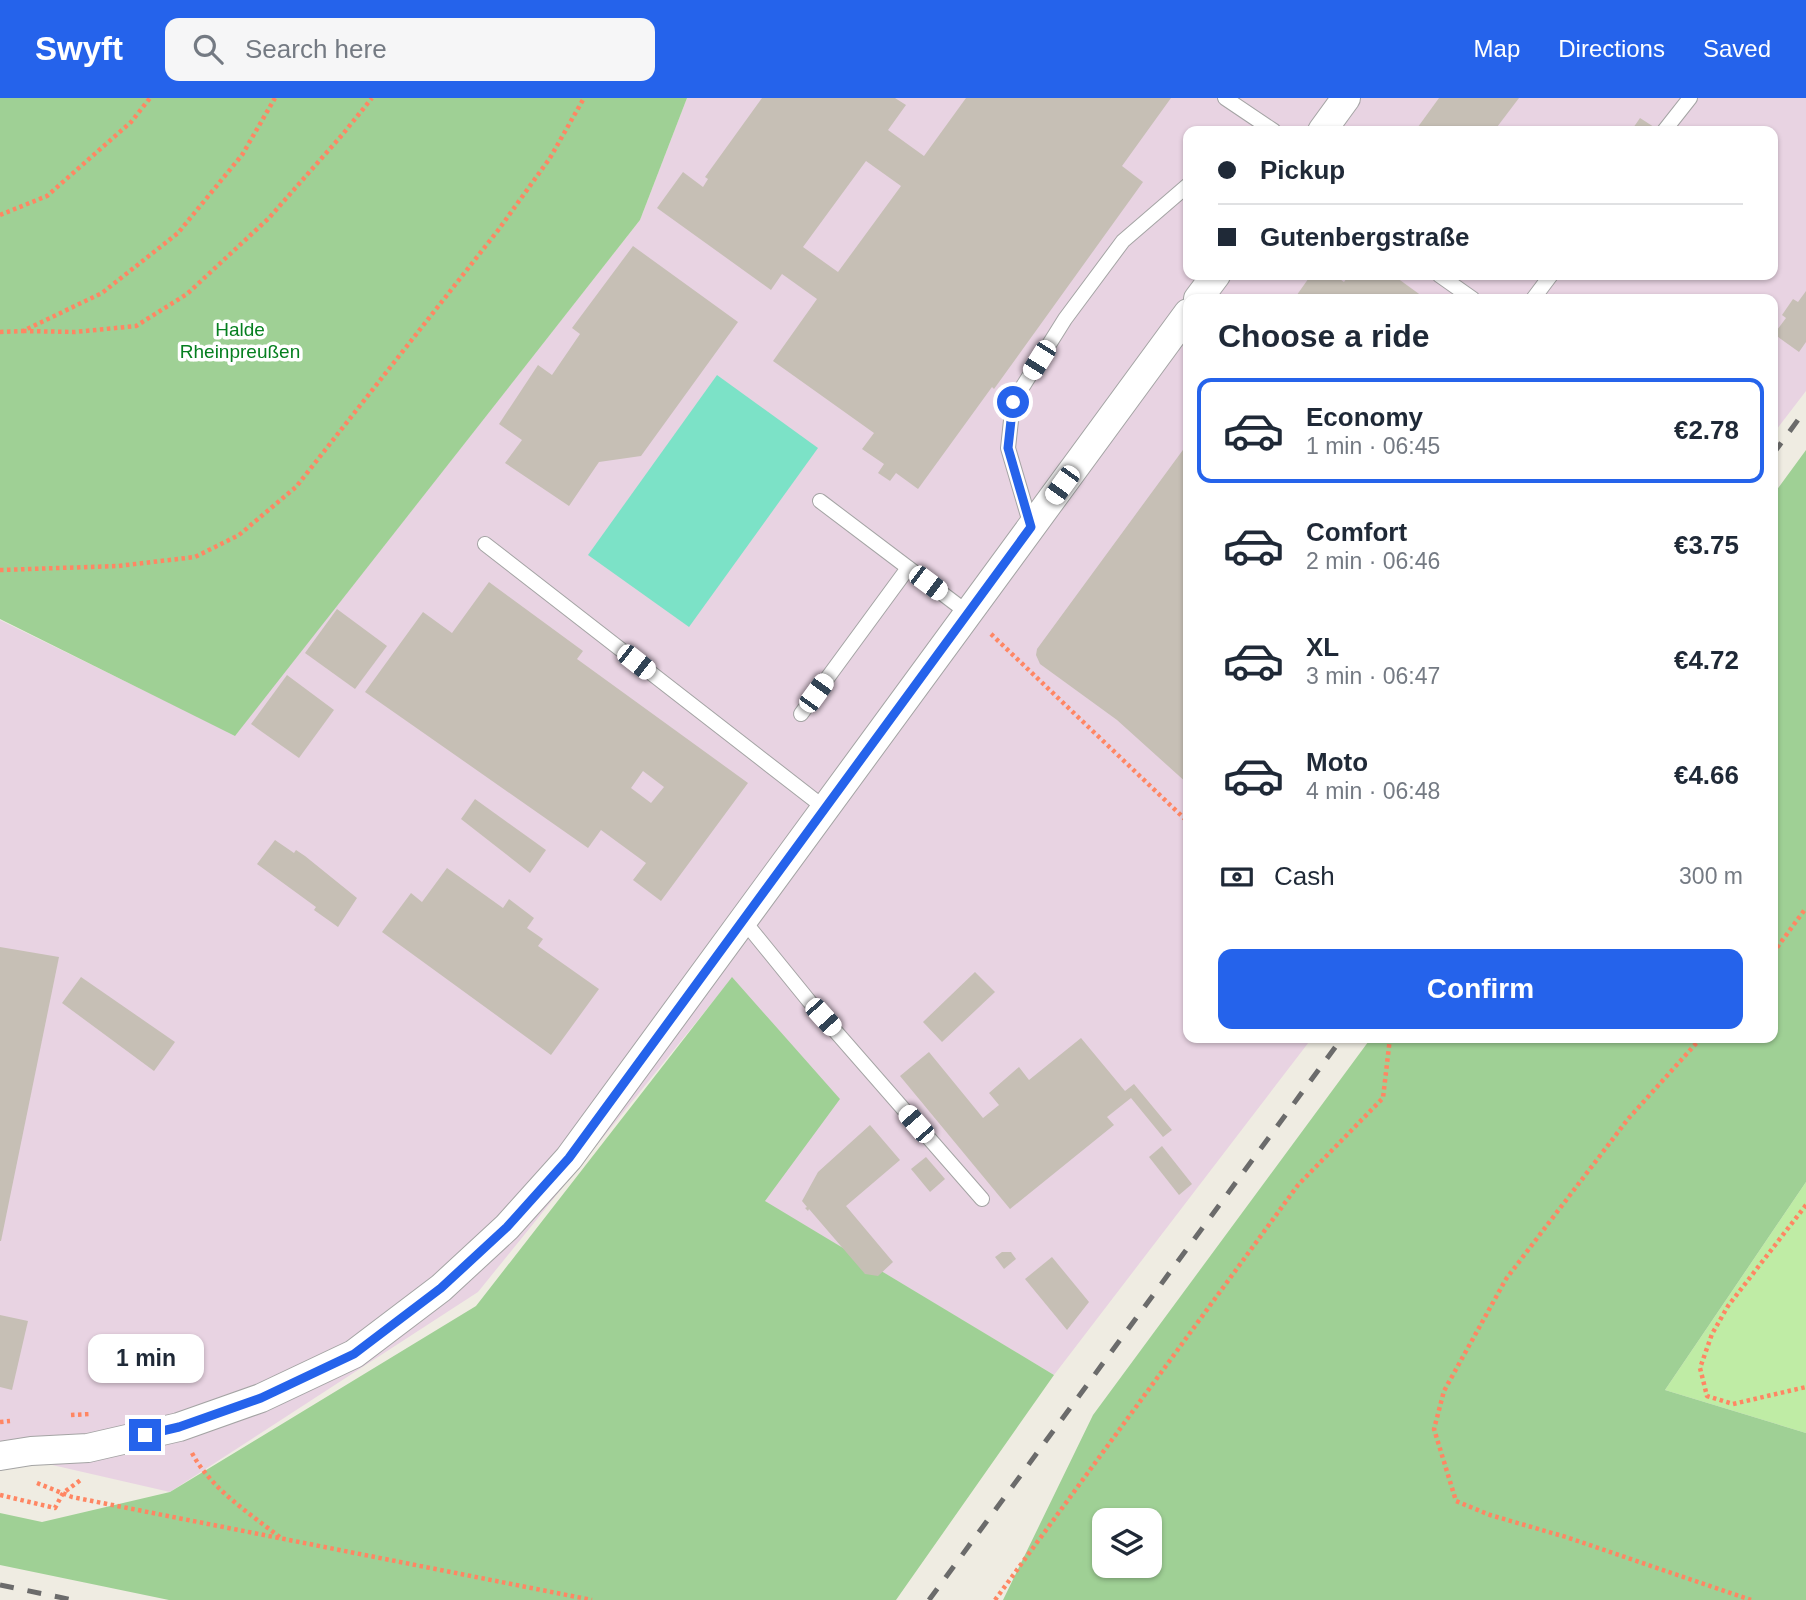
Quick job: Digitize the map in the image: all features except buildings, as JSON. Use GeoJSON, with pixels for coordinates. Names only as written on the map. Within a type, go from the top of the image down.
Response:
{"type":"FeatureCollection","features":[{"type":"Feature","properties":{"kind":"street"},"geometry":{"type":"LineString","coordinates":[[1326,126],[1346,98]]}},
{"type":"Feature","properties":{"kind":"street"},"geometry":{"type":"LineString","coordinates":[[0,1456],[31,1451],[88,1448],[179,1427],[261,1398],[354,1354],[441,1288],[507,1227],[569,1158],[1183,320]]}},
{"type":"Feature","properties":{"kind":"lane"},"geometry":{"type":"LineString","coordinates":[[1224,98],[1266,126]]}},
{"type":"Feature","properties":{"kind":"lane"},"geometry":{"type":"LineString","coordinates":[[1668,126],[1690,98]]}},
{"type":"Feature","properties":{"kind":"lane"},"geometry":{"type":"LineString","coordinates":[[1031,527],[1008,448],[1013,402],[1065,319],[1123,241],[1183,189]]}},
{"type":"Feature","properties":{"kind":"lane"},"geometry":{"type":"LineString","coordinates":[[1446,280],[1466,294]]}},
{"type":"Feature","properties":{"kind":"lane"},"geometry":{"type":"LineString","coordinates":[[1537,294],[1548,280]]}},
{"type":"Feature","properties":{"kind":"lane"},"geometry":{"type":"LineString","coordinates":[[820,501],[968,612]]}},
{"type":"Feature","properties":{"kind":"lane"},"geometry":{"type":"LineString","coordinates":[[485,544],[826,809]]}},
{"type":"Feature","properties":{"kind":"lane"},"geometry":{"type":"LineString","coordinates":[[801,714],[908,568]]}},
{"type":"Feature","properties":{"kind":"lane"},"geometry":{"type":"LineString","coordinates":[[744,921],[809,1001],[982,1199]]}},
{"type":"Feature","properties":{"kind":"path"},"geometry":{"type":"LineString","coordinates":[[0,215],[47,196],[131,122],[150,98]]}},
{"type":"Feature","properties":{"kind":"path"},"geometry":{"type":"LineString","coordinates":[[23,331],[102,293],[178,233],[242,155],[275,98]]}},
{"type":"Feature","properties":{"kind":"path"},"geometry":{"type":"LineString","coordinates":[[0,332],[75,332],[136,326],[187,294],[269,218],[372,98]]}},
{"type":"Feature","properties":{"kind":"path"},"geometry":{"type":"LineString","coordinates":[[0,569],[118,566],[195,557],[239,535],[296,487],[499,229],[550,158],[584,98]]}},
{"type":"Feature","properties":{"kind":"path"},"geometry":{"type":"LineString","coordinates":[[968,612],[1183,817]]}},
{"type":"Feature","properties":{"kind":"path"},"geometry":{"type":"LineString","coordinates":[[1778,946],[1806,908]]}},
{"type":"Feature","properties":{"kind":"path"},"geometry":{"type":"LineString","coordinates":[[995,1600],[1298,1185],[1383,1098],[1389,1043]]}},
{"type":"Feature","properties":{"kind":"path"},"geometry":{"type":"LineString","coordinates":[[1696,1043],[1628,1119],[1506,1279],[1444,1391],[1434,1429],[1456,1501],[1490,1516],[1566,1537],[1751,1600]]}},
{"type":"Feature","properties":{"kind":"path"},"geometry":{"type":"LineString","coordinates":[[1806,1205],[1728,1306],[1712,1334],[1700,1367],[1707,1396],[1733,1404],[1806,1387]]}},
{"type":"Feature","properties":{"kind":"path"},"geometry":{"type":"LineString","coordinates":[[179,1427],[199,1466],[235,1503],[282,1538]]}},
{"type":"Feature","properties":{"kind":"path"},"geometry":{"type":"LineString","coordinates":[[25,1478],[72,1497],[592,1600]]}},
{"type":"Feature","properties":{"kind":"shaded area"},"geometry":{"type":"Polygon","coordinates":[[[687,98],[1806,98],[1806,391],[1778,427],[1778,294],[1183,294],[1183,1043],[1308,1043],[1054,1375],[764,1201],[732,978],[478,1292],[170,1492],[0,1453],[0,620],[235,735],[640,220],[687,98]]]}},
{"type":"Feature","properties":{"kind":"green space","name":"Halde Rheinpreußen"},"geometry":{"type":"Polygon","coordinates":[[[0,98],[687,98],[640,220],[235,736],[0,619],[0,98]]]}},
{"type":"Feature","properties":{"kind":"green space"},"geometry":{"type":"Polygon","coordinates":[[[717,375],[818,448],[689,627],[588,555],[717,375]]]}},
{"type":"Feature","properties":{"kind":"green space"},"geometry":{"type":"Polygon","coordinates":[[[1806,450],[1806,1182],[1665,1390],[1806,1433],[1806,1600],[1003,1600],[1093,1415],[1367,1043],[1778,1043],[1778,488],[1806,450]]]}},
{"type":"Feature","properties":{"kind":"green space"},"geometry":{"type":"Polygon","coordinates":[[[732,977],[840,1099],[765,1201],[1054,1375],[896,1600],[169,1600],[0,1565],[0,1513],[42,1522],[170,1492],[476,1306],[732,977]]]}},
{"type":"Feature","properties":{"kind":"green space"},"geometry":{"type":"Polygon","coordinates":[[[1806,1182],[1806,1433],[1665,1390],[1806,1182]]]}},
{"type":"Feature","properties":{"kind":"railway"},"geometry":{"type":"LineString","coordinates":[[1778,447],[1806,409]]}},
{"type":"Feature","properties":{"kind":"railway"},"geometry":{"type":"LineString","coordinates":[[929,1600],[1338,1043]]}},
{"type":"Feature","properties":{"kind":"railway"},"geometry":{"type":"LineString","coordinates":[[0,1585],[73,1600]]}},
{"type":"Feature","properties":{"kind":"route"},"geometry":{"type":"LineString","coordinates":[[145,1435],[179,1427],[261,1398],[354,1354],[441,1288],[507,1227],[569,1158],[1031,527],[1008,448],[1013,402]]}}]}
